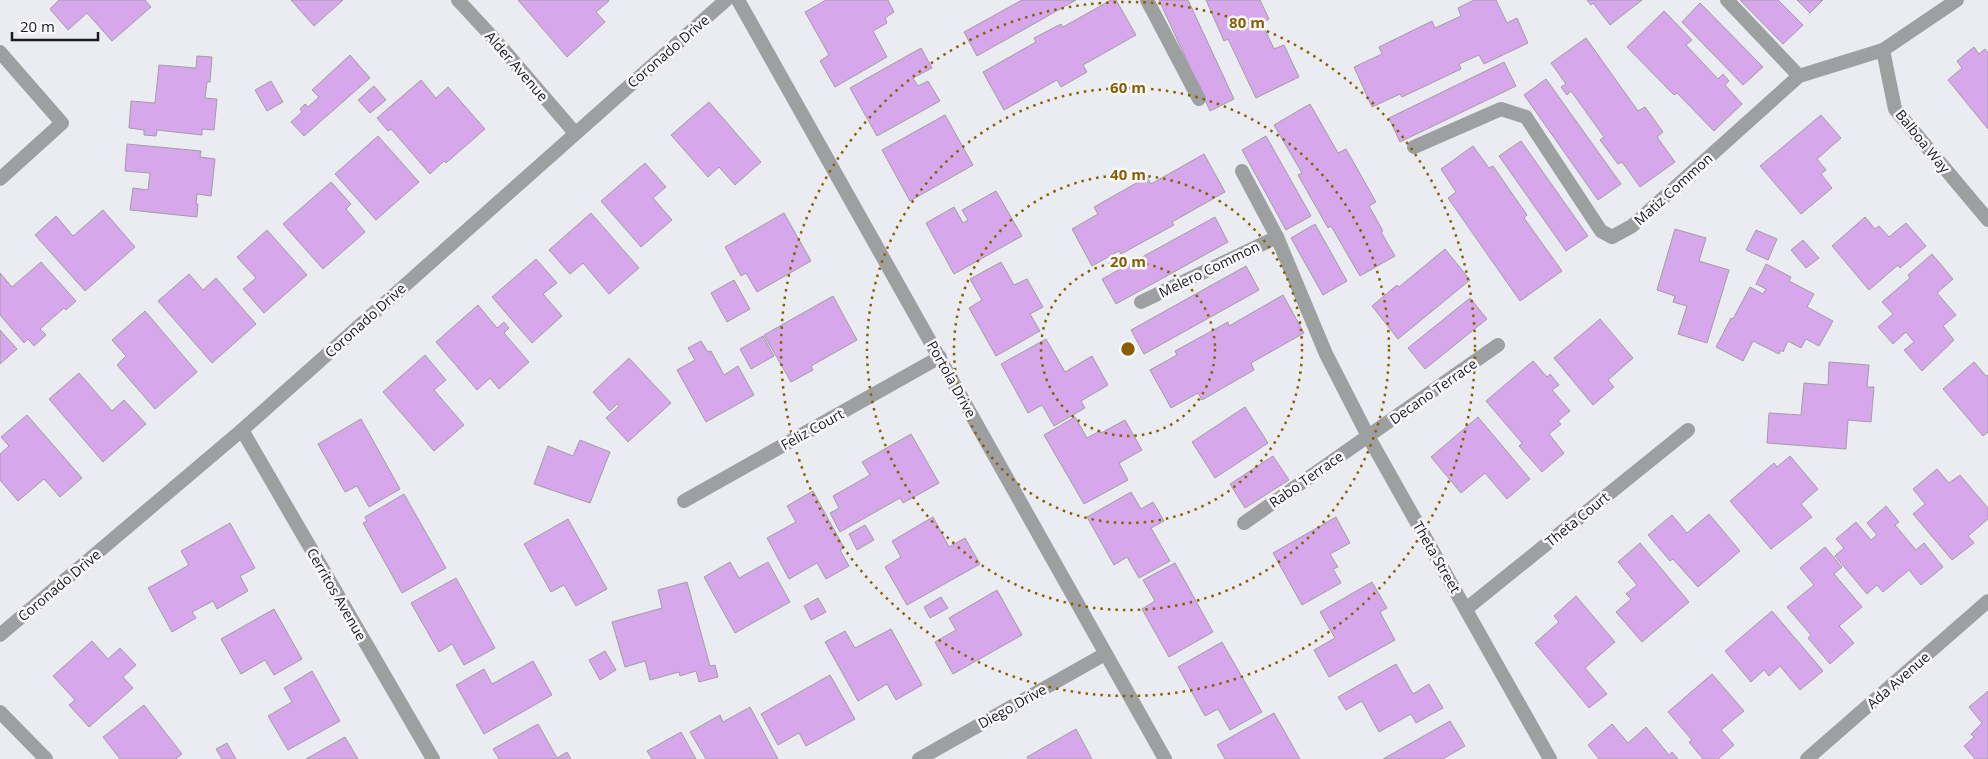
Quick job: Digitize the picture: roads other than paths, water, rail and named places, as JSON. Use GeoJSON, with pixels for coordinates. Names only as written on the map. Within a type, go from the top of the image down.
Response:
{"type":"FeatureCollection","features":[{"type":"Feature","properties":{"kind":"street","name":"Alder Avenue"},"geometry":{"type":"LineString","coordinates":[[458,0],[496,41],[574,133]]}},
{"type":"Feature","properties":{"kind":"street","name":"Coronado Drive"},"geometry":{"type":"LineString","coordinates":[[0,635],[242,430],[574,133],[726,0]]}},
{"type":"Feature","properties":{"kind":"street","name":"Portola Drive"},"geometry":{"type":"LineString","coordinates":[[738,0],[1165,759]]}},
{"type":"Feature","properties":{"kind":"street"},"geometry":{"type":"LineString","coordinates":[[1147,0],[1199,99]]}},
{"type":"Feature","properties":{"kind":"street"},"geometry":{"type":"LineString","coordinates":[[1727,0],[1799,76]]}},
{"type":"Feature","properties":{"kind":"street"},"geometry":{"type":"LineString","coordinates":[[1883,50],[1957,0]]}},
{"type":"Feature","properties":{"kind":"street","name":"Matiz Common"},"geometry":{"type":"LineString","coordinates":[[1414,146],[1501,109],[1526,117],[1601,231],[1612,237],[1632,226],[1799,76],[1883,50]]}},
{"type":"Feature","properties":{"kind":"street","name":"Balboa Way"},"geometry":{"type":"LineString","coordinates":[[1883,50],[1895,108],[1988,220]]}},
{"type":"Feature","properties":{"kind":"street"},"geometry":{"type":"LineString","coordinates":[[0,52],[62,123],[0,179]]}},
{"type":"Feature","properties":{"kind":"street","name":"Melero Common"},"geometry":{"type":"LineString","coordinates":[[1242,171],[1277,236],[1326,354]]}},
{"type":"Feature","properties":{"kind":"street","name":"Melero Common"},"geometry":{"type":"LineString","coordinates":[[1140,302],[1277,236]]}},
{"type":"Feature","properties":{"kind":"street","name":"Decano Terrace"},"geometry":{"type":"LineString","coordinates":[[1368,436],[1498,345]]}},
{"type":"Feature","properties":{"kind":"street","name":"Theta Street"},"geometry":{"type":"LineString","coordinates":[[1326,354],[1368,436],[1550,759]]}},
{"type":"Feature","properties":{"kind":"street","name":"Feliz Court"},"geometry":{"type":"LineString","coordinates":[[684,501],[940,357]]}},
{"type":"Feature","properties":{"kind":"street","name":"Cerritos Avenue"},"geometry":{"type":"LineString","coordinates":[[242,430],[433,759]]}},
{"type":"Feature","properties":{"kind":"street","name":"Theta Court"},"geometry":{"type":"LineString","coordinates":[[1466,608],[1688,430]]}},
{"type":"Feature","properties":{"kind":"street","name":"Rabo Terrace"},"geometry":{"type":"LineString","coordinates":[[1244,523],[1368,436]]}},
{"type":"Feature","properties":{"kind":"street","name":"Ada Avenue"},"geometry":{"type":"LineString","coordinates":[[1807,759],[1988,601]]}},
{"type":"Feature","properties":{"kind":"street","name":"Diego Drive"},"geometry":{"type":"LineString","coordinates":[[919,759],[1105,654]]}},
{"type":"Feature","properties":{"kind":"street"},"geometry":{"type":"LineString","coordinates":[[0,712],[46,759]]}}]}
